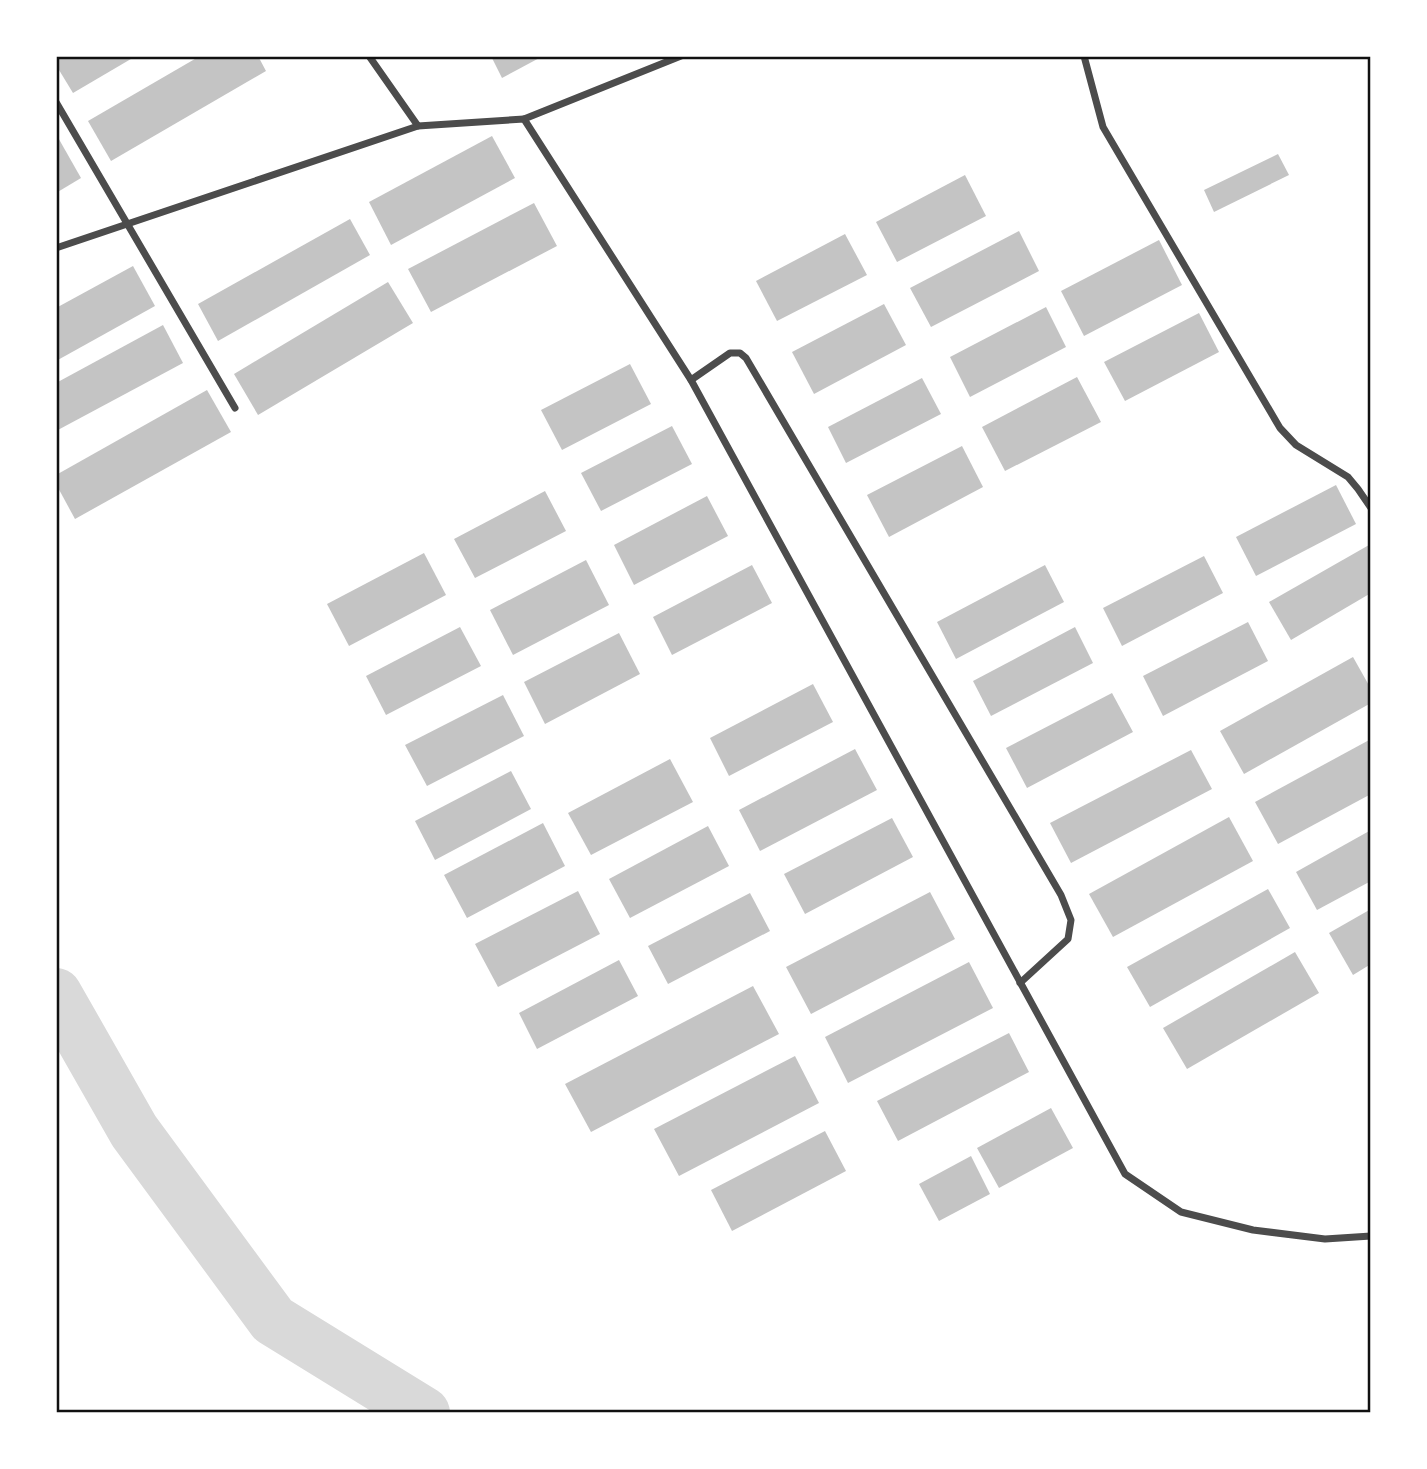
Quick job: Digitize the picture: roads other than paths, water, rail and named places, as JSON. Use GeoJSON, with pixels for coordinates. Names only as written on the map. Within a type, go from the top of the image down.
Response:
{"type":"FeatureCollection","features":[{"type":"Feature","properties":{"kind":"street"},"geometry":{"type":"LineString","coordinates":[[369,56],[418,126]]}},
{"type":"Feature","properties":{"kind":"street"},"geometry":{"type":"LineString","coordinates":[[56,248],[418,126],[524,119],[681,56]]}},
{"type":"Feature","properties":{"kind":"street"},"geometry":{"type":"LineString","coordinates":[[1084,56],[1103,127],[1280,428],[1296,445],[1348,477],[1371,508]]}},
{"type":"Feature","properties":{"kind":"street"},"geometry":{"type":"LineString","coordinates":[[56,102],[235,408]]}},
{"type":"Feature","properties":{"kind":"street"},"geometry":{"type":"LineString","coordinates":[[524,119],[691,380],[1125,1174],[1181,1212],[1253,1230],[1325,1239],[1371,1236]]}},
{"type":"Feature","properties":{"kind":"street"},"geometry":{"type":"LineString","coordinates":[[691,380],[730,353],[740,353],[746,358],[1061,895],[1071,920],[1068,939],[1020,983]]}},
{"type":"Feature","properties":{"kind":"waterway"},"geometry":{"type":"LineString","coordinates":[[56,994],[134,1131],[273,1320],[424,1413]]}}]}
